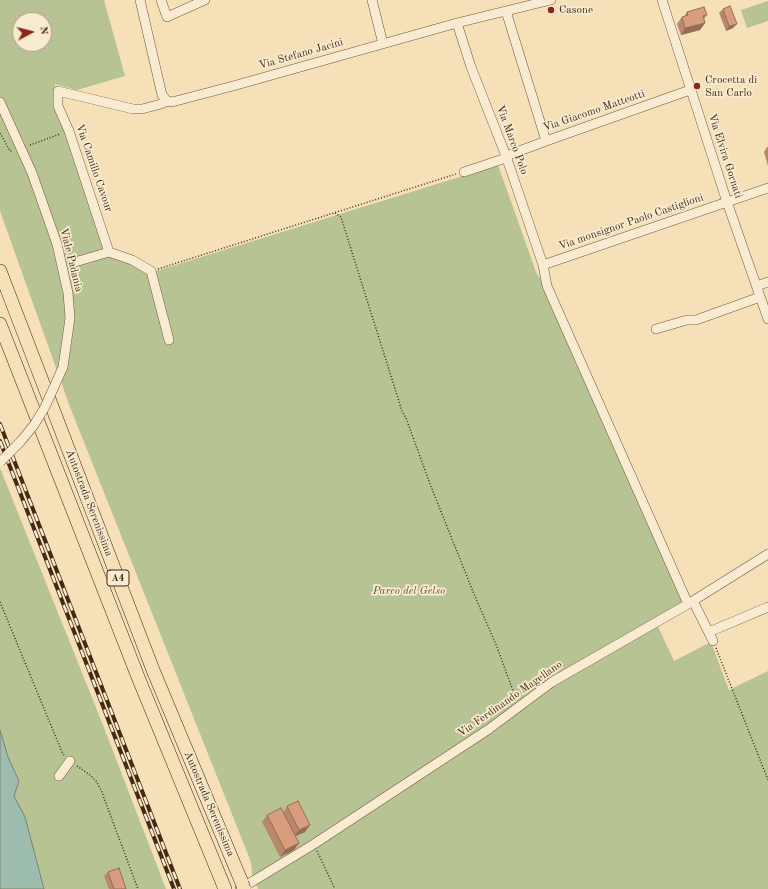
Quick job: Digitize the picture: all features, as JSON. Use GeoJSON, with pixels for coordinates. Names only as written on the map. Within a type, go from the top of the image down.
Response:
{"type":"FeatureCollection","features":[{"type":"Feature","properties":{"kind":"highway","name":"Autostrada Serenissima"},"geometry":{"type":"LineString","coordinates":[[0,271],[153,670],[242,887]]}},
{"type":"Feature","properties":{"kind":"highway","name":"Autostrada Serenissima"},"geometry":{"type":"LineString","coordinates":[[0,324],[138,677],[226,889]]}},
{"type":"Feature","properties":{"kind":"street"},"geometry":{"type":"LineString","coordinates":[[140,0],[162,95],[166,101]]}},
{"type":"Feature","properties":{"kind":"street"},"geometry":{"type":"LineString","coordinates":[[161,0],[167,17],[205,0]]}},
{"type":"Feature","properties":{"kind":"street"},"geometry":{"type":"LineString","coordinates":[[372,0],[383,44]]}},
{"type":"Feature","properties":{"kind":"street","name":"Via Stefano Jacini"},"geometry":{"type":"LineString","coordinates":[[58,92],[133,109],[142,109],[166,101],[172,102],[233,86],[457,23],[551,0]]}},
{"type":"Feature","properties":{"kind":"street","name":"Via Elvira Gornati"},"geometry":{"type":"LineString","coordinates":[[662,0],[727,202],[768,319]]}},
{"type":"Feature","properties":{"kind":"street"},"geometry":{"type":"LineString","coordinates":[[506,11],[546,140]]}},
{"type":"Feature","properties":{"kind":"street","name":"Via Marco Polo"},"geometry":{"type":"LineString","coordinates":[[457,23],[471,68],[506,157],[544,266],[547,286],[691,603],[713,641]]}},
{"type":"Feature","properties":{"kind":"street","name":"Via Giacomo Matteotti"},"geometry":{"type":"LineString","coordinates":[[464,172],[506,157],[546,140],[690,90]]}},
{"type":"Feature","properties":{"kind":"street","name":"Via Camillo Cavour"},"geometry":{"type":"LineString","coordinates":[[58,92],[58,106],[69,131],[109,252]]}},
{"type":"Feature","properties":{"kind":"street","name":"Viale Padania"},"geometry":{"type":"LineString","coordinates":[[0,102],[32,173],[57,244],[68,293],[70,318],[62,367],[45,407],[34,425],[21,441],[0,462]]}},
{"type":"Feature","properties":{"kind":"street","name":"Via monsignor Paolo Castiglioni"},"geometry":{"type":"LineString","coordinates":[[544,266],[768,188]]}},
{"type":"Feature","properties":{"kind":"street"},"geometry":{"type":"LineString","coordinates":[[75,262],[109,252],[132,260],[151,271],[169,340]]}},
{"type":"Feature","properties":{"kind":"street"},"geometry":{"type":"LineString","coordinates":[[757,286],[768,282]]}},
{"type":"Feature","properties":{"kind":"street"},"geometry":{"type":"LineString","coordinates":[[656,329],[687,320],[696,320],[760,297]]}},
{"type":"Feature","properties":{"kind":"street","name":"Via Ferdinando Magellano"},"geometry":{"type":"LineString","coordinates":[[242,887],[314,844],[489,729],[552,682],[691,603],[768,554]]}},
{"type":"Feature","properties":{"kind":"street"},"geometry":{"type":"LineString","coordinates":[[709,632],[768,607]]}},
{"type":"Feature","properties":{"kind":"street"},"geometry":{"type":"LineString","coordinates":[[59,776],[70,762]]}},
{"type":"Feature","properties":{"kind":"path"},"geometry":{"type":"LineString","coordinates":[[30,145],[69,131]]}},
{"type":"Feature","properties":{"kind":"path"},"geometry":{"type":"LineString","coordinates":[[0,133],[10,151],[14,151]]}},
{"type":"Feature","properties":{"kind":"path"},"geometry":{"type":"LineString","coordinates":[[151,271],[464,172]]}},
{"type":"Feature","properties":{"kind":"path"},"geometry":{"type":"LineString","coordinates":[[335,213],[340,217],[346,230],[402,411],[406,418],[449,533],[497,647],[515,697],[520,706]]}},
{"type":"Feature","properties":{"kind":"path"},"geometry":{"type":"LineString","coordinates":[[0,602],[62,752],[70,762],[90,775],[96,781],[101,790],[138,889]]}},
{"type":"Feature","properties":{"kind":"path"},"geometry":{"type":"LineString","coordinates":[[713,641],[768,780]]}},
{"type":"Feature","properties":{"kind":"path"},"geometry":{"type":"LineString","coordinates":[[314,844],[335,889]]}},
{"type":"Feature","properties":{"kind":"green space","name":"Parco del Gelso"},"geometry":{"type":"Polygon","coordinates":[[[0,0],[104,0],[125,76],[77,90],[55,84],[56,104],[108,255],[153,272],[498,165],[536,272],[545,286],[684,602],[655,620],[674,661],[711,642],[729,690],[768,671],[768,889],[258,889],[252,874],[251,862],[70,407],[0,211],[0,0]]]}},
{"type":"Feature","properties":{"kind":"green space"},"geometry":{"type":"Polygon","coordinates":[[[768,1],[768,21],[747,28],[741,10],[768,1]]]}},
{"type":"Feature","properties":{"kind":"green space"},"geometry":{"type":"Polygon","coordinates":[[[0,468],[103,725],[166,889],[0,889],[0,468]]]}},
{"type":"Feature","properties":{"kind":"shaded area"},"geometry":{"type":"Polygon","coordinates":[[[0,730],[8,757],[19,781],[14,796],[25,817],[44,889],[0,889],[0,730]]]}},
{"type":"Feature","properties":{"kind":"building"},"geometry":{"type":"Polygon","coordinates":[[[730,6],[737,24],[729,26],[723,9],[730,6]]]}},
{"type":"Feature","properties":{"kind":"building"},"geometry":{"type":"Polygon","coordinates":[[[704,7],[707,15],[703,16],[705,23],[685,28],[682,17],[688,15],[687,12],[704,7]]]}},
{"type":"Feature","properties":{"kind":"building"},"geometry":{"type":"Polygon","coordinates":[[[298,801],[310,825],[299,830],[287,806],[298,801]]]}},
{"type":"Feature","properties":{"kind":"building"},"geometry":{"type":"Polygon","coordinates":[[[281,808],[299,843],[285,850],[267,815],[281,808]]]}},
{"type":"Feature","properties":{"kind":"building"},"geometry":{"type":"Polygon","coordinates":[[[119,868],[126,889],[114,889],[108,872],[119,868]]]}},
{"type":"Feature","properties":{"kind":"railway"},"geometry":{"type":"LineString","coordinates":[[0,424],[180,889]]}},
{"type":"Feature","properties":{"kind":"railway"},"geometry":{"type":"LineString","coordinates":[[0,441],[174,889]]}},
{"type":"Feature","properties":{"kind":"place","name":"Casone"},"geometry":{"type":"Point","coordinates":[551,10]}},
{"type":"Feature","properties":{"kind":"place","name":"Crocetta di San Carlo"},"geometry":{"type":"Point","coordinates":[697,86]}}]}
